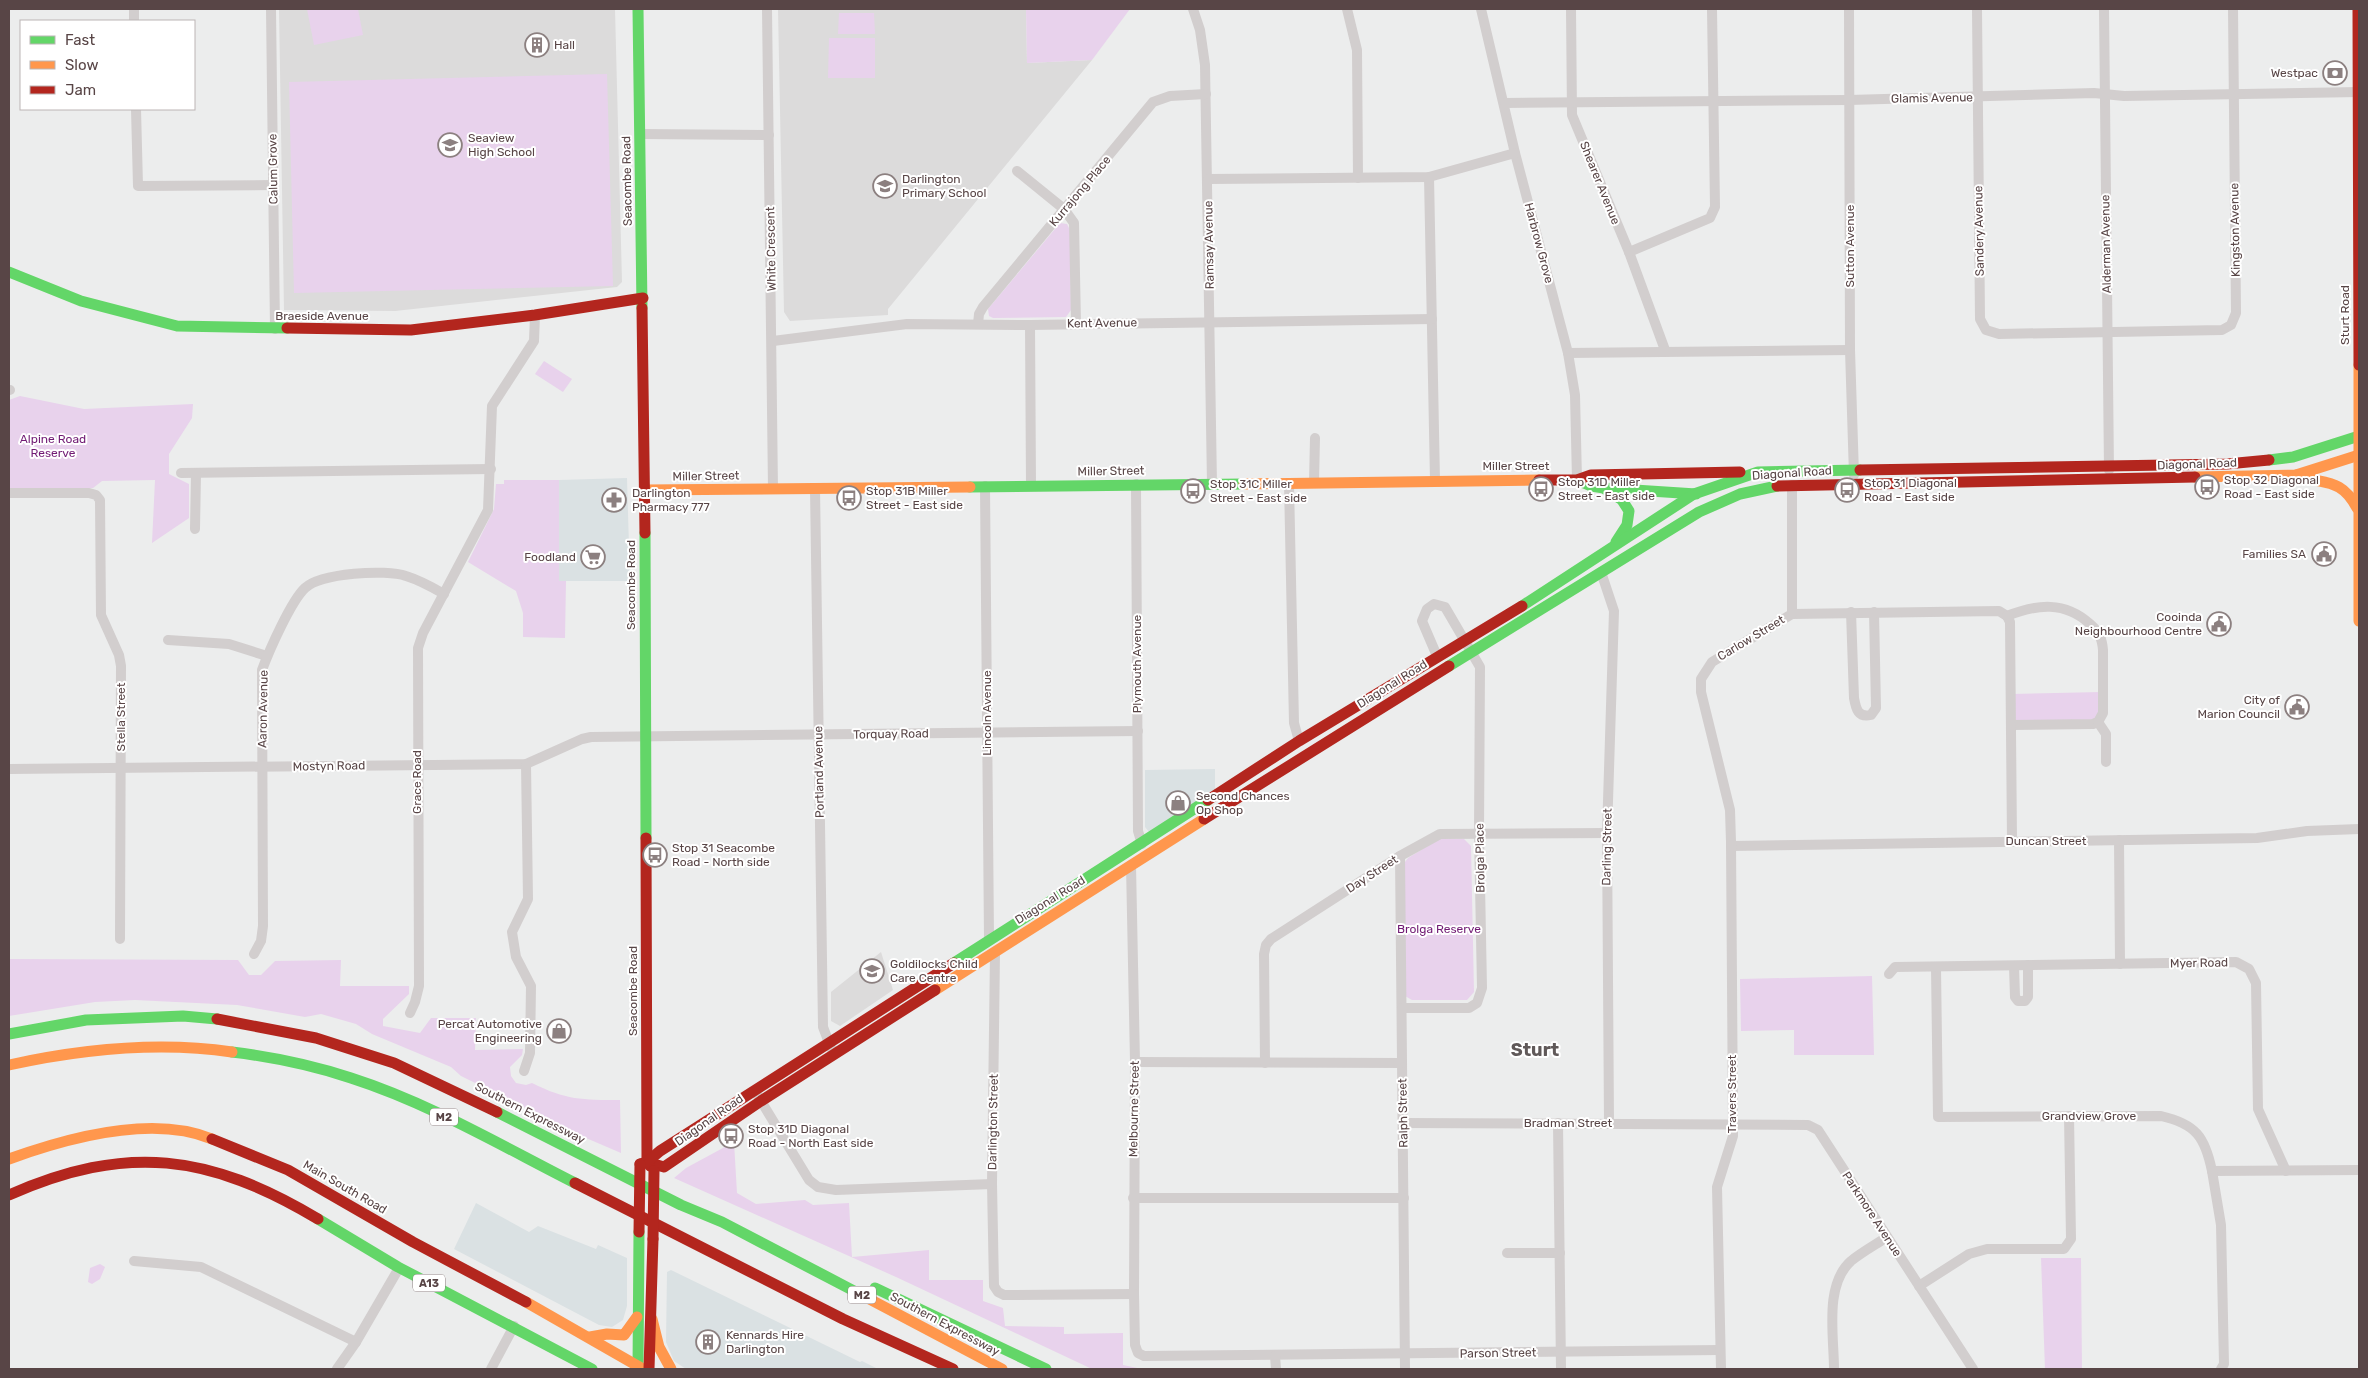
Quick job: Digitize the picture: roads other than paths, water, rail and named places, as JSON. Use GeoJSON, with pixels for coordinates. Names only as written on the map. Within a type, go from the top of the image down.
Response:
{"type":"FeatureCollection","features":[{"type":"Feature","properties":{"kind":"main road","name":"Seacombe Road"},"geometry":{"type":"LineString","coordinates":[[638,9],[645,490],[644,736],[647,1166],[653,1240],[652,1319],[642,1368]]}},
{"type":"Feature","properties":{"kind":"main road","name":"Sturt Road"},"geometry":{"type":"LineString","coordinates":[[2358,9],[2359,621]]}},
{"type":"Feature","properties":{"kind":"main road","name":"Braeside Avenue"},"geometry":{"type":"LineString","coordinates":[[9,272],[81,301],[162,324],[275,329],[411,330],[535,315],[643,298]]}},
{"type":"Feature","properties":{"kind":"main road","name":"Diagonal Road"},"geometry":{"type":"LineString","coordinates":[[758,1096],[828,1042],[988,939],[1142,844],[1299,741],[1464,639],[1522,606],[1694,494],[1758,472],[2227,464],[2293,457],[2359,436]]}},
{"type":"Feature","properties":{"kind":"main road","name":"Diagonal Road"},"geometry":{"type":"LineString","coordinates":[[647,1166],[660,1151],[834,1053],[1471,651],[1683,521],[1740,492],[1759,487],[1854,483],[2296,475],[2359,455]]}},
{"type":"Feature","properties":{"kind":"main road","name":"Miller Street"},"geometry":{"type":"LineString","coordinates":[[645,490],[1577,480],[1591,475],[1758,472]]}},
{"type":"Feature","properties":{"kind":"main road"},"geometry":{"type":"LineString","coordinates":[[2296,475],[2307,480],[2336,482],[2350,492],[2358,509]]}},
{"type":"Feature","properties":{"kind":"main road","name":"Miller Street"},"geometry":{"type":"LineString","coordinates":[[1577,480],[1591,486],[1604,488],[1694,494],[1740,492]]}},
{"type":"Feature","properties":{"kind":"main road"},"geometry":{"type":"LineString","coordinates":[[1604,488],[1627,503],[1629,509],[1624,529],[1613,546]]}},
{"type":"Feature","properties":{"kind":"main road"},"geometry":{"type":"LineString","coordinates":[[1593,559],[1601,572]]}},
{"type":"Feature","properties":{"kind":"main road"},"geometry":{"type":"LineString","coordinates":[[1299,741],[1306,754]]}},
{"type":"Feature","properties":{"kind":"main road"},"geometry":{"type":"LineString","coordinates":[[1126,853],[1131,865]]}},
{"type":"Feature","properties":{"kind":"main road"},"geometry":{"type":"LineString","coordinates":[[988,939],[995,952]]}},
{"type":"Feature","properties":{"kind":"main road","name":"Southern Expressway"},"geometry":{"type":"LineString","coordinates":[[9,1034],[86,1020],[183,1016],[232,1021],[316,1038],[394,1063],[441,1084],[682,1205],[722,1222],[1002,1369]]}},
{"type":"Feature","properties":{"kind":"main road","name":"M2"},"geometry":{"type":"LineString","coordinates":[[9,1065],[93,1050],[182,1048],[274,1058],[350,1078],[392,1093],[456,1123],[843,1319],[953,1369]]}},
{"type":"Feature","properties":{"kind":"main road","name":"Main South Road"},"geometry":{"type":"LineString","coordinates":[[9,1159],[60,1141],[100,1133],[133,1130],[169,1130],[201,1134],[288,1170],[406,1255],[514,1326],[592,1369]]}},
{"type":"Feature","properties":{"kind":"main road","name":"Main South Road"},"geometry":{"type":"LineString","coordinates":[[9,1195],[36,1181],[77,1169],[149,1161],[200,1166],[269,1192],[590,1337],[642,1368]]}},
{"type":"Feature","properties":{"kind":"main road","name":"Seacombe Road"},"geometry":{"type":"LineString","coordinates":[[642,1368],[637,1317],[639,1232],[647,1166]]}},
{"type":"Feature","properties":{"kind":"main road"},"geometry":{"type":"LineString","coordinates":[[722,1222],[844,1273],[1046,1369]]}},
{"type":"Feature","properties":{"kind":"main road"},"geometry":{"type":"LineString","coordinates":[[590,1337],[607,1334],[624,1335],[637,1317]]}},
{"type":"Feature","properties":{"kind":"main road"},"geometry":{"type":"LineString","coordinates":[[652,1319],[659,1347],[671,1369]]}},
{"type":"Feature","properties":{"kind":"main road","name":"M2"},"geometry":{"type":"LineString","coordinates":[[843,1319],[928,1369]]}},
{"type":"Feature","properties":{"kind":"street","name":"Calum Grove"},"geometry":{"type":"LineString","coordinates":[[271,9],[275,329]]}},
{"type":"Feature","properties":{"kind":"street","name":"White Crescent"},"geometry":{"type":"LineString","coordinates":[[767,9],[773,341],[773,489]]}},
{"type":"Feature","properties":{"kind":"street","name":"Ramsay Avenue"},"geometry":{"type":"LineString","coordinates":[[1193,9],[1200,30],[1205,65],[1212,484]]}},
{"type":"Feature","properties":{"kind":"street"},"geometry":{"type":"LineString","coordinates":[[1347,9],[1357,50],[1358,178]]}},
{"type":"Feature","properties":{"kind":"street","name":"Harbrow Grove"},"geometry":{"type":"LineString","coordinates":[[1481,9],[1505,103],[1515,153],[1568,353],[1575,394],[1577,480]]}},
{"type":"Feature","properties":{"kind":"street","name":"Shearer Avenue"},"geometry":{"type":"LineString","coordinates":[[1571,9],[1572,115],[1629,252],[1665,350]]}},
{"type":"Feature","properties":{"kind":"street"},"geometry":{"type":"LineString","coordinates":[[1629,252],[1710,218],[1715,207],[1712,9]]}},
{"type":"Feature","properties":{"kind":"street","name":"Sutton Avenue"},"geometry":{"type":"LineString","coordinates":[[1849,9],[1850,350],[1854,483]]}},
{"type":"Feature","properties":{"kind":"street","name":"Sandery Avenue"},"geometry":{"type":"LineString","coordinates":[[1976,9],[1980,319],[1982,325],[1986,330],[1999,334],[2107,332]]}},
{"type":"Feature","properties":{"kind":"street","name":"Alderman Avenue"},"geometry":{"type":"LineString","coordinates":[[2104,9],[2109,479]]}},
{"type":"Feature","properties":{"kind":"street","name":"Kingston Avenue"},"geometry":{"type":"LineString","coordinates":[[2107,332],[2222,330],[2231,325],[2234,320],[2236,313],[2233,9]]}},
{"type":"Feature","properties":{"kind":"street","name":"Glamis Avenue"},"geometry":{"type":"LineString","coordinates":[[1505,103],[1572,104],[1849,100],[1977,97],[1993,94],[2104,94],[2124,96],[2359,92]]}},
{"type":"Feature","properties":{"kind":"street","name":"Kurrajong Place"},"geometry":{"type":"LineString","coordinates":[[978,324],[979,314],[983,307],[1153,102],[1170,96],[1206,94]]}},
{"type":"Feature","properties":{"kind":"street"},"geometry":{"type":"LineString","coordinates":[[136,110],[138,186],[273,184]]}},
{"type":"Feature","properties":{"kind":"street"},"geometry":{"type":"LineString","coordinates":[[640,134],[769,135]]}},
{"type":"Feature","properties":{"kind":"street"},"geometry":{"type":"LineString","coordinates":[[1208,179],[1429,177],[1515,153]]}},
{"type":"Feature","properties":{"kind":"street"},"geometry":{"type":"LineString","coordinates":[[1017,171],[1064,209],[1072,218],[1075,229],[1076,324]]}},
{"type":"Feature","properties":{"kind":"street"},"geometry":{"type":"LineString","coordinates":[[1429,177],[1435,481]]}},
{"type":"Feature","properties":{"kind":"street","name":"Grace Road"},"geometry":{"type":"LineString","coordinates":[[410,1013],[416,1002],[419,986],[418,648],[423,633],[463,561],[488,510],[492,406],[534,341],[535,315]]}},
{"type":"Feature","properties":{"kind":"street","name":"Kent Avenue"},"geometry":{"type":"LineString","coordinates":[[773,341],[907,324],[1076,324],[1432,319]]}},
{"type":"Feature","properties":{"kind":"street"},"geometry":{"type":"LineString","coordinates":[[1030,324],[1031,486]]}},
{"type":"Feature","properties":{"kind":"street"},"geometry":{"type":"LineString","coordinates":[[1568,353],[1665,350],[1850,350]]}},
{"type":"Feature","properties":{"kind":"street"},"geometry":{"type":"LineString","coordinates":[[1314,482],[1315,438]]}},
{"type":"Feature","properties":{"kind":"street"},"geometry":{"type":"LineString","coordinates":[[181,473],[491,469]]}},
{"type":"Feature","properties":{"kind":"street"},"geometry":{"type":"LineString","coordinates":[[195,529],[196,473]]}},
{"type":"Feature","properties":{"kind":"street"},"geometry":{"type":"LineString","coordinates":[[1288,483],[1294,723],[1299,741]]}},
{"type":"Feature","properties":{"kind":"street","name":"Plymouth Avenue"},"geometry":{"type":"LineString","coordinates":[[1136,484],[1138,831],[1142,844]]}},
{"type":"Feature","properties":{"kind":"street","name":"Carlow Street"},"geometry":{"type":"LineString","coordinates":[[1732,846],[1730,810],[1701,692],[1701,679],[1712,662],[1792,614],[1792,485]]}},
{"type":"Feature","properties":{"kind":"street","name":"Lincoln Avenue"},"geometry":{"type":"LineString","coordinates":[[985,486],[988,939]]}},
{"type":"Feature","properties":{"kind":"street","name":"Portland Avenue"},"geometry":{"type":"LineString","coordinates":[[816,488],[823,1028],[834,1053]]}},
{"type":"Feature","properties":{"kind":"street","name":"Stella Street"},"geometry":{"type":"LineString","coordinates":[[9,493],[89,493],[100,500],[101,615],[120,659],[120,939]]}},
{"type":"Feature","properties":{"kind":"street","name":"Darling Street"},"geometry":{"type":"LineString","coordinates":[[1601,572],[1614,610],[1607,833],[1609,1123]]}},
{"type":"Feature","properties":{"kind":"street","name":"Aaron Avenue"},"geometry":{"type":"LineString","coordinates":[[254,954],[264,926],[262,670],[267,656],[300,594],[315,582],[340,576],[394,573],[416,579],[444,594]]}},
{"type":"Feature","properties":{"kind":"street","name":"Diagonal Road"},"geometry":{"type":"LineString","coordinates":[[1436,656],[1422,621],[1427,609],[1434,604],[1445,607],[1464,639]]}},
{"type":"Feature","properties":{"kind":"street"},"geometry":{"type":"LineString","coordinates":[[2007,616],[2028,608],[2065,608],[2077,612],[2098,631],[2103,650],[2103,713],[2098,722],[2093,724],[2011,725]]}},
{"type":"Feature","properties":{"kind":"street"},"geometry":{"type":"LineString","coordinates":[[1792,614],[1999,611],[2007,616],[2010,622],[2012,841]]}},
{"type":"Feature","properties":{"kind":"street"},"geometry":{"type":"LineString","coordinates":[[1851,612],[1854,698],[1856,709],[1860,715],[1866,717],[1871,715],[1876,708],[1874,612]]}},
{"type":"Feature","properties":{"kind":"street","name":"Brolga Place"},"geometry":{"type":"LineString","coordinates":[[1402,1008],[1469,1008],[1477,1003],[1482,988],[1479,832],[1480,667],[1464,639]]}},
{"type":"Feature","properties":{"kind":"street"},"geometry":{"type":"LineString","coordinates":[[168,640],[228,644],[267,656]]}},
{"type":"Feature","properties":{"kind":"street"},"geometry":{"type":"LineString","coordinates":[[2098,722],[2106,734],[2106,762]]}},
{"type":"Feature","properties":{"kind":"street","name":"Torquay Road"},"geometry":{"type":"LineString","coordinates":[[644,736],[1138,731]]}},
{"type":"Feature","properties":{"kind":"street","name":"Mostyn Road"},"geometry":{"type":"LineString","coordinates":[[9,768],[526,764],[582,739],[644,736]]}},
{"type":"Feature","properties":{"kind":"street"},"geometry":{"type":"LineString","coordinates":[[524,1070],[530,1053],[531,986],[516,957],[512,932],[528,899],[526,764]]}},
{"type":"Feature","properties":{"kind":"street","name":"Duncan Street"},"geometry":{"type":"LineString","coordinates":[[1732,846],[2257,838],[2307,831],[2359,829]]}},
{"type":"Feature","properties":{"kind":"street","name":"Day Street"},"geometry":{"type":"LineString","coordinates":[[1265,1063],[1264,954],[1266,945],[1271,939],[1400,856],[1440,834],[1479,832],[1607,833]]}},
{"type":"Feature","properties":{"kind":"street"},"geometry":{"type":"LineString","coordinates":[[2118,840],[2120,964]]}},
{"type":"Feature","properties":{"kind":"street","name":"Travers Street"},"geometry":{"type":"LineString","coordinates":[[1721,1369],[1717,1187],[1733,1136],[1734,1124],[1732,846]]}},
{"type":"Feature","properties":{"kind":"street","name":"Ralph Street"},"geometry":{"type":"LineString","coordinates":[[1400,856],[1405,1369]]}},
{"type":"Feature","properties":{"kind":"street","name":"Melbourne Street"},"geometry":{"type":"LineString","coordinates":[[1131,865],[1135,1062],[1134,1294],[1135,1345],[1138,1353]]}},
{"type":"Feature","properties":{"kind":"street","name":"Darlington Street"},"geometry":{"type":"LineString","coordinates":[[995,952],[992,1184],[994,1286],[998,1292],[1004,1295],[1134,1294]]}},
{"type":"Feature","properties":{"kind":"street","name":"Myer Road"},"geometry":{"type":"LineString","coordinates":[[1889,974],[1895,967],[2236,962],[2249,969],[2256,983],[2258,1109],[2286,1171]]}},
{"type":"Feature","properties":{"kind":"street"},"geometry":{"type":"LineString","coordinates":[[2014,966],[2015,997],[2018,1001],[2025,1001],[2028,997],[2028,965]]}},
{"type":"Feature","properties":{"kind":"street","name":"Grandview Grove"},"geometry":{"type":"LineString","coordinates":[[1936,967],[1938,1117],[2161,1116],[2177,1119],[2190,1126],[2200,1136],[2208,1152],[2222,1225],[2224,1364],[2221,1369]]}},
{"type":"Feature","properties":{"kind":"street"},"geometry":{"type":"LineString","coordinates":[[1135,1062],[1402,1063]]}},
{"type":"Feature","properties":{"kind":"street"},"geometry":{"type":"LineString","coordinates":[[758,1096],[809,1180],[818,1186],[836,1190],[992,1184]]}},
{"type":"Feature","properties":{"kind":"street"},"geometry":{"type":"LineString","coordinates":[[1919,1286],[1968,1254],[1987,1249],[2064,1249],[2071,1239],[2069,1116]]}},
{"type":"Feature","properties":{"kind":"street","name":"Bradman Street"},"geometry":{"type":"LineString","coordinates":[[1403,1123],[1734,1124]]}},
{"type":"Feature","properties":{"kind":"street"},"geometry":{"type":"LineString","coordinates":[[1558,1123],[1561,1369]]}},
{"type":"Feature","properties":{"kind":"street","name":"Parkmore Avenue"},"geometry":{"type":"LineString","coordinates":[[1734,1124],[1808,1125],[1818,1130],[1973,1369]]}},
{"type":"Feature","properties":{"kind":"street"},"geometry":{"type":"LineString","coordinates":[[2212,1171],[2359,1170]]}},
{"type":"Feature","properties":{"kind":"street"},"geometry":{"type":"LineString","coordinates":[[1133,1198],[1404,1198]]}},
{"type":"Feature","properties":{"kind":"street"},"geometry":{"type":"LineString","coordinates":[[1834,1369],[1833,1296],[1837,1279],[1850,1262],[1887,1237]]}},
{"type":"Feature","properties":{"kind":"street"},"geometry":{"type":"LineString","coordinates":[[1507,1253],[1560,1253]]}},
{"type":"Feature","properties":{"kind":"street"},"geometry":{"type":"LineString","coordinates":[[337,1369],[356,1342],[406,1255]]}},
{"type":"Feature","properties":{"kind":"street"},"geometry":{"type":"LineString","coordinates":[[134,1261],[201,1267],[356,1342]]}},
{"type":"Feature","properties":{"kind":"street"},"geometry":{"type":"LineString","coordinates":[[491,1369],[514,1326]]}},
{"type":"Feature","properties":{"kind":"street","name":"Parson Street"},"geometry":{"type":"LineString","coordinates":[[1138,1353],[1144,1356],[1276,1356],[1720,1350]]}},
{"type":"Feature","properties":{"kind":"street"},"geometry":{"type":"LineString","coordinates":[[1276,1356],[1276,1369]]}},
{"type":"Feature","properties":{"kind":"place","name":"Hall"},"geometry":{"type":"Point","coordinates":[537,45]}},
{"type":"Feature","properties":{"kind":"place","name":"Westpac"},"geometry":{"type":"Point","coordinates":[2335,73]}},
{"type":"Feature","properties":{"kind":"place","name":"Seaview High School"},"geometry":{"type":"Point","coordinates":[450,145]}},
{"type":"Feature","properties":{"kind":"place","name":"Darlington Primary School"},"geometry":{"type":"Point","coordinates":[885,186]}},
{"type":"Feature","properties":{"kind":"place","name":"Stop 32 Diagonal Road - East side"},"geometry":{"type":"Point","coordinates":[2207,487]}},
{"type":"Feature","properties":{"kind":"place","name":"Stop 31D Miller Street - East side"},"geometry":{"type":"Point","coordinates":[1541,489]}},
{"type":"Feature","properties":{"kind":"place","name":"Stop 31 Diagonal Road - East side"},"geometry":{"type":"Point","coordinates":[1847,490]}},
{"type":"Feature","properties":{"kind":"place","name":"Stop 31C Miller Street - East side"},"geometry":{"type":"Point","coordinates":[1193,491]}},
{"type":"Feature","properties":{"kind":"place","name":"Stop 31B Miller Street - East side"},"geometry":{"type":"Point","coordinates":[849,498]}},
{"type":"Feature","properties":{"kind":"place","name":"Darlington Pharmacy 777"},"geometry":{"type":"Point","coordinates":[614,500]}},
{"type":"Feature","properties":{"kind":"place","name":"Families SA"},"geometry":{"type":"Point","coordinates":[2324,554]}},
{"type":"Feature","properties":{"kind":"place","name":"Foodland"},"geometry":{"type":"Point","coordinates":[593,557]}},
{"type":"Feature","properties":{"kind":"place","name":"Cooinda Neighbourhood Centre"},"geometry":{"type":"Point","coordinates":[2219,624]}},
{"type":"Feature","properties":{"kind":"place","name":"City of Marion Council"},"geometry":{"type":"Point","coordinates":[2297,707]}},
{"type":"Feature","properties":{"kind":"place","name":"Second Chances Op Shop"},"geometry":{"type":"Point","coordinates":[1178,803]}},
{"type":"Feature","properties":{"kind":"place","name":"Stop 31 Seacombe Road - North side"},"geometry":{"type":"Point","coordinates":[655,855]}},
{"type":"Feature","properties":{"kind":"place","name":"Goldilocks Child Care Centre"},"geometry":{"type":"Point","coordinates":[872,971]}},
{"type":"Feature","properties":{"kind":"place","name":"Percat Automotive Engineering"},"geometry":{"type":"Point","coordinates":[559,1031]}},
{"type":"Feature","properties":{"kind":"place","name":"Stop 31D Diagonal Road - North East side"},"geometry":{"type":"Point","coordinates":[731,1136]}},
{"type":"Feature","properties":{"kind":"place","name":"Kennards Hire Darlington"},"geometry":{"type":"Point","coordinates":[708,1342]}},
{"type":"Feature","properties":{"kind":"district","name":"Sturt"},"geometry":{"type":"Point","coordinates":[1535,1050]}},
{"type":"Feature","properties":{"kind":"park label","name":"Alpine Road Reserve"},"geometry":{"type":"Point","coordinates":[53,446]}},
{"type":"Feature","properties":{"kind":"park label","name":"Brolga Reserve"},"geometry":{"type":"Point","coordinates":[1439,929]}}]}
